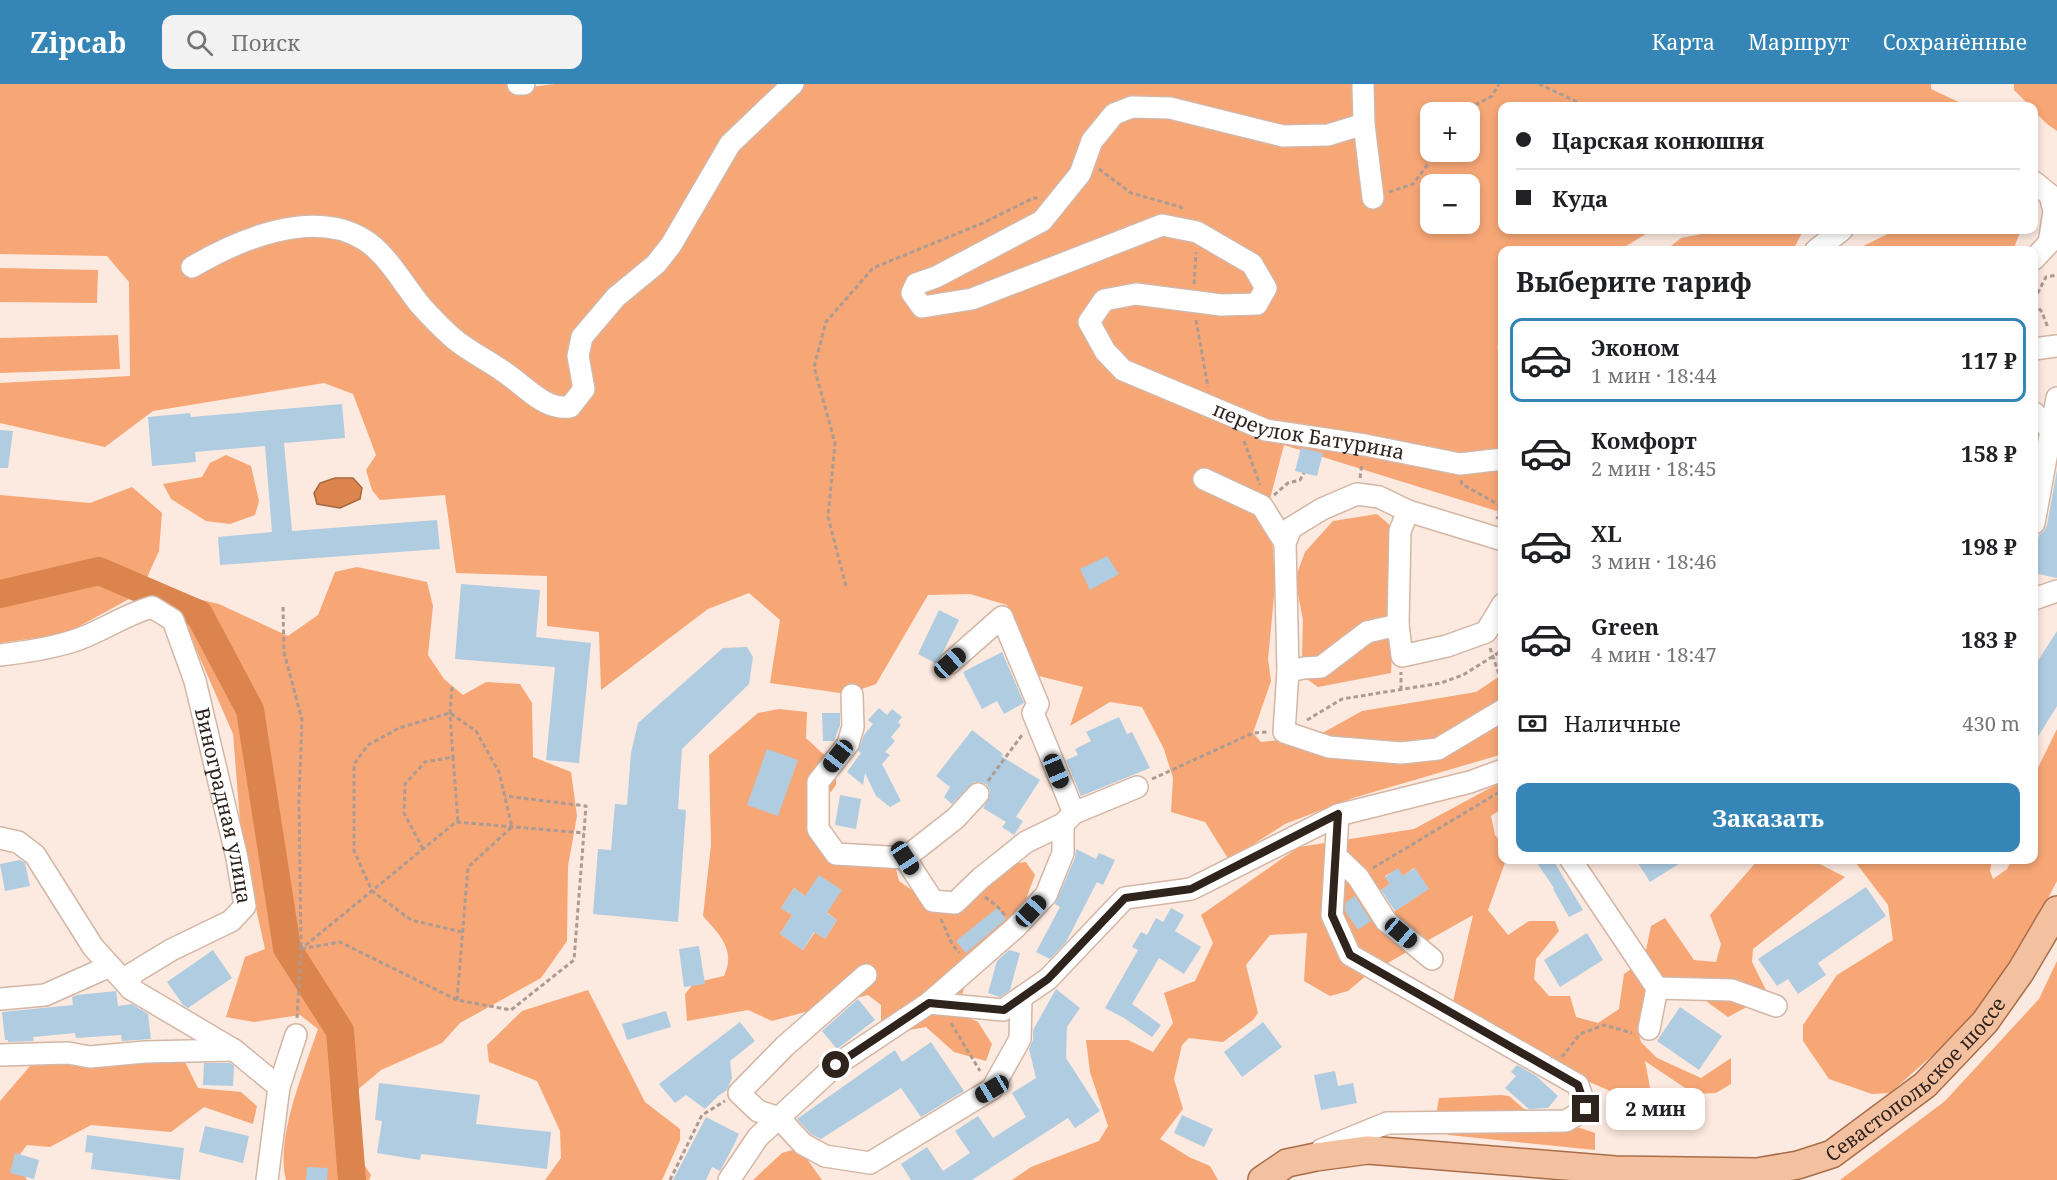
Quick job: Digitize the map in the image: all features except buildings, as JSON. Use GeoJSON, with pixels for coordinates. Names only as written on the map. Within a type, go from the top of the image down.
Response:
{"type":"FeatureCollection","features":[{"type":"Feature","properties":{"kind":"main road","name":"Севастопольское шоссе"},"geometry":{"type":"LineString","coordinates":[[1262,1180],[1287,1163],[1368,1150],[1615,1170],[1757,1172],[1798,1165],[1832,1154],[1925,1085],[1984,1022],[2020,971],[2057,910]]}},
{"type":"Feature","properties":{"kind":"street"},"geometry":{"type":"LineString","coordinates":[[518,84],[525,84]]}},
{"type":"Feature","properties":{"kind":"street"},"geometry":{"type":"LineString","coordinates":[[192,267],[215,253],[245,241],[297,226],[321,225],[341,229],[364,239],[393,268],[422,306],[458,342],[509,375],[538,399],[560,408],[570,406],[584,389],[579,372],[578,356],[582,337],[615,297],[656,264],[671,245],[730,144],[793,84]]}},
{"type":"Feature","properties":{"kind":"street"},"geometry":{"type":"LineString","coordinates":[[1363,84],[1364,124],[1373,198]]}},
{"type":"Feature","properties":{"kind":"street"},"geometry":{"type":"LineString","coordinates":[[1197,232],[1162,225],[972,299],[922,307],[912,293],[916,284],[1042,221],[1080,174],[1092,141],[1114,114],[1132,107],[1170,108],[1283,136],[1328,135],[1364,124]]}},
{"type":"Feature","properties":{"kind":"street"},"geometry":{"type":"LineString","coordinates":[[2038,186],[2050,195],[2054,211],[2049,243],[2038,255]]}},
{"type":"Feature","properties":{"kind":"street","name":"переулок Батурина"},"geometry":{"type":"LineString","coordinates":[[1197,232],[1252,264],[1266,288],[1257,304],[1221,305],[1136,294],[1104,300],[1089,322],[1105,351],[1123,370],[1266,430],[1365,445],[1460,464],[1498,460]]}},
{"type":"Feature","properties":{"kind":"street"},"geometry":{"type":"LineString","coordinates":[[1821,246],[1837,234]]}},
{"type":"Feature","properties":{"kind":"street"},"geometry":{"type":"LineString","coordinates":[[2038,348],[2057,346]]}},
{"type":"Feature","properties":{"kind":"street"},"geometry":{"type":"LineString","coordinates":[[2038,501],[2057,398]]}},
{"type":"Feature","properties":{"kind":"street"},"geometry":{"type":"LineString","coordinates":[[2038,417],[2051,430]]}},
{"type":"Feature","properties":{"kind":"street"},"geometry":{"type":"LineString","coordinates":[[1204,479],[1264,504],[1285,543]]}},
{"type":"Feature","properties":{"kind":"street"},"geometry":{"type":"LineString","coordinates":[[1497,538],[1408,511],[1379,497],[1358,494],[1322,509],[1291,528],[1285,543],[1288,671],[1284,732],[1329,747],[1401,753],[1438,749],[1498,713]]}},
{"type":"Feature","properties":{"kind":"street"},"geometry":{"type":"LineString","coordinates":[[1408,511],[1400,531],[1398,625],[1402,656],[1447,646],[1486,632],[1498,612]]}},
{"type":"Feature","properties":{"kind":"street"},"geometry":{"type":"LineString","coordinates":[[2038,598],[2057,591]]}},
{"type":"Feature","properties":{"kind":"street","name":"Виноградная улица"},"geometry":{"type":"LineString","coordinates":[[0,655],[19,653],[79,639],[131,613],[152,607],[173,620],[195,681],[237,858],[245,906],[231,921],[171,950],[130,975],[132,989]]}},
{"type":"Feature","properties":{"kind":"street"},"geometry":{"type":"LineString","coordinates":[[729,1180],[758,1137],[836,1065],[934,1003],[970,967],[1015,928],[1046,895],[1062,853],[1068,819],[1033,713],[1038,704],[1002,617],[950,663]]}},
{"type":"Feature","properties":{"kind":"street"},"geometry":{"type":"LineString","coordinates":[[1288,671],[1321,667],[1367,632],[1398,625]]}},
{"type":"Feature","properties":{"kind":"street"},"geometry":{"type":"LineString","coordinates":[[852,695],[853,727],[848,744],[818,782],[818,829],[836,854],[905,858],[956,818],[978,794]]}},
{"type":"Feature","properties":{"kind":"street"},"geometry":{"type":"LineString","coordinates":[[934,1003],[1004,1010],[1048,979],[1125,898],[1191,889],[1338,814],[1470,782],[1498,772]]}},
{"type":"Feature","properties":{"kind":"street"},"geometry":{"type":"LineString","coordinates":[[905,858],[933,901],[955,903],[1026,842],[1068,819],[1137,787]]}},
{"type":"Feature","properties":{"kind":"street"},"geometry":{"type":"LineString","coordinates":[[1287,1163],[1387,1123],[1566,1121],[1586,1109],[1578,1085],[1350,955],[1332,915],[1338,814]]}},
{"type":"Feature","properties":{"kind":"street"},"geometry":{"type":"LineString","coordinates":[[0,838],[18,842],[35,855],[93,947],[132,989],[234,1050],[279,1087]]}},
{"type":"Feature","properties":{"kind":"street"},"geometry":{"type":"LineString","coordinates":[[1336,856],[1358,877],[1386,921],[1432,959]]}},
{"type":"Feature","properties":{"kind":"street"},"geometry":{"type":"LineString","coordinates":[[1574,864],[1657,988],[1648,1029]]}},
{"type":"Feature","properties":{"kind":"street"},"geometry":{"type":"LineString","coordinates":[[0,999],[45,995],[110,966]]}},
{"type":"Feature","properties":{"kind":"street"},"geometry":{"type":"LineString","coordinates":[[866,975],[785,1046],[739,1093],[758,1111],[779,1118],[803,1144],[825,1156],[870,1163],[992,1089],[1020,1039],[1021,998]]}},
{"type":"Feature","properties":{"kind":"street"},"geometry":{"type":"LineString","coordinates":[[1657,988],[1732,990],[1776,1006]]}},
{"type":"Feature","properties":{"kind":"street"},"geometry":{"type":"LineString","coordinates":[[267,1180],[279,1087],[296,1031]]}},
{"type":"Feature","properties":{"kind":"street"},"geometry":{"type":"LineString","coordinates":[[0,1055],[68,1053],[90,1057],[145,1052],[234,1050]]}},
{"type":"Feature","properties":{"kind":"path"},"geometry":{"type":"LineString","coordinates":[[1480,102],[1492,96],[1499,84]]}},
{"type":"Feature","properties":{"kind":"path"},"geometry":{"type":"LineString","coordinates":[[1539,84],[1577,102]]}},
{"type":"Feature","properties":{"kind":"path"},"geometry":{"type":"LineString","coordinates":[[1086,159],[1131,193],[1181,207],[1197,232]]}},
{"type":"Feature","properties":{"kind":"path"},"geometry":{"type":"LineString","coordinates":[[1373,198],[1413,184],[1429,162]]}},
{"type":"Feature","properties":{"kind":"path"},"geometry":{"type":"LineString","coordinates":[[846,586],[828,517],[835,443],[814,367],[826,321],[873,268],[983,224],[1033,198],[1059,200]]}},
{"type":"Feature","properties":{"kind":"path"},"geometry":{"type":"LineString","coordinates":[[2038,293],[2046,277],[2057,275]]}},
{"type":"Feature","properties":{"kind":"path"},"geometry":{"type":"LineString","coordinates":[[2038,306],[2042,312]]}},
{"type":"Feature","properties":{"kind":"path"},"geometry":{"type":"LineString","coordinates":[[1244,441],[1264,504],[1288,483],[1300,480],[1304,473]]}},
{"type":"Feature","properties":{"kind":"path"},"geometry":{"type":"LineString","coordinates":[[1358,494],[1365,445]]}},
{"type":"Feature","properties":{"kind":"path"},"geometry":{"type":"LineString","coordinates":[[1460,464],[1462,484],[1498,504]]}},
{"type":"Feature","properties":{"kind":"path"},"geometry":{"type":"LineString","coordinates":[[283,607],[284,652],[302,720],[299,800],[301,950],[296,1031]]}},
{"type":"Feature","properties":{"kind":"path"},"geometry":{"type":"LineString","coordinates":[[1486,632],[1498,672]]}},
{"type":"Feature","properties":{"kind":"path"},"geometry":{"type":"LineString","coordinates":[[1137,787],[1253,733],[1284,732],[1342,699],[1442,683],[1463,675],[1498,654]]}},
{"type":"Feature","properties":{"kind":"path"},"geometry":{"type":"LineString","coordinates":[[452,687],[450,713],[458,822]]}},
{"type":"Feature","properties":{"kind":"path"},"geometry":{"type":"LineString","coordinates":[[450,713],[476,731],[499,772],[512,827]]}},
{"type":"Feature","properties":{"kind":"path"},"geometry":{"type":"LineString","coordinates":[[450,713],[399,728],[368,745],[354,764],[354,851],[372,891],[411,920],[462,932]]}},
{"type":"Feature","properties":{"kind":"path"},"geometry":{"type":"LineString","coordinates":[[978,794],[1018,742],[1033,713]]}},
{"type":"Feature","properties":{"kind":"path"},"geometry":{"type":"LineString","coordinates":[[423,849],[404,813],[405,784],[425,762],[453,757]]}},
{"type":"Feature","properties":{"kind":"path"},"geometry":{"type":"LineString","coordinates":[[1358,877],[1498,793]]}},
{"type":"Feature","properties":{"kind":"path"},"geometry":{"type":"LineString","coordinates":[[301,950],[340,942],[457,1000],[511,1010],[574,960],[586,806],[505,796]]}},
{"type":"Feature","properties":{"kind":"path"},"geometry":{"type":"LineString","coordinates":[[301,950],[456,822],[584,833]]}},
{"type":"Feature","properties":{"kind":"path"},"geometry":{"type":"LineString","coordinates":[[457,1000],[468,867],[512,827]]}},
{"type":"Feature","properties":{"kind":"path"},"geometry":{"type":"LineString","coordinates":[[971,887],[997,906],[1015,928]]}},
{"type":"Feature","properties":{"kind":"path"},"geometry":{"type":"LineString","coordinates":[[933,901],[952,944],[970,967]]}},
{"type":"Feature","properties":{"kind":"path"},"geometry":{"type":"LineString","coordinates":[[934,1003],[992,1089]]}},
{"type":"Feature","properties":{"kind":"path"},"geometry":{"type":"LineString","coordinates":[[1552,1070],[1580,1034],[1604,1025],[1633,1033],[1648,1029]]}},
{"type":"Feature","properties":{"kind":"path"},"geometry":{"type":"LineString","coordinates":[[670,1180],[702,1115],[739,1093]]}},
{"type":"Feature","properties":{"kind":"shaded area"},"geometry":{"type":"Polygon","coordinates":[[[0,84],[512,84],[515,89],[555,84],[1931,84],[1931,89],[1959,102],[1498,102],[1498,234],[1646,234],[1626,246],[1498,246],[1498,511],[1284,445],[1270,499],[1275,586],[1268,659],[1271,681],[1253,733],[1261,742],[1317,736],[1362,711],[1476,692],[1498,677],[1498,755],[1353,798],[1285,824],[1229,860],[1205,822],[1171,812],[1173,778],[1164,749],[1142,707],[1110,702],[1070,726],[1083,687],[1035,675],[1007,605],[970,594],[928,595],[876,684],[847,694],[770,683],[780,620],[749,593],[708,609],[601,690],[599,632],[547,626],[547,576],[456,573],[445,495],[380,500],[372,490],[366,470],[376,455],[353,394],[324,383],[153,411],[105,447],[0,423],[0,383],[130,376],[129,282],[107,256],[0,254],[0,84]]]}},
{"type":"Feature","properties":{"kind":"shaded area"},"geometry":{"type":"Polygon","coordinates":[[[2014,84],[2057,84],[2057,131],[2038,115],[2038,102],[2026,102],[2014,90],[2014,84]]]}},
{"type":"Feature","properties":{"kind":"shaded area"},"geometry":{"type":"Polygon","coordinates":[[[1702,234],[1801,234],[1795,246],[1671,246],[1681,238],[1702,234]]]}},
{"type":"Feature","properties":{"kind":"shaded area"},"geometry":{"type":"Polygon","coordinates":[[[1888,234],[2019,234],[2015,246],[1863,246],[1888,234]]]}},
{"type":"Feature","properties":{"kind":"shaded area"},"geometry":{"type":"Polygon","coordinates":[[[0,268],[98,270],[97,303],[0,302],[0,268]]]}},
{"type":"Feature","properties":{"kind":"shaded area"},"geometry":{"type":"Polygon","coordinates":[[[118,335],[120,369],[0,373],[0,338],[118,335]]]}},
{"type":"Feature","properties":{"kind":"shaded area"},"geometry":{"type":"Polygon","coordinates":[[[226,455],[251,466],[259,501],[255,515],[230,524],[206,521],[171,499],[163,484],[202,477],[210,463],[226,455]]]}},
{"type":"Feature","properties":{"kind":"shaded area"},"geometry":{"type":"Polygon","coordinates":[[[335,478],[353,478],[362,488],[360,499],[340,508],[317,504],[314,493],[320,483],[335,478]]]}},
{"type":"Feature","properties":{"kind":"shaded area"},"geometry":{"type":"Polygon","coordinates":[[[132,487],[162,513],[159,551],[140,593],[65,634],[0,643],[0,495],[90,503],[132,487]]]}},
{"type":"Feature","properties":{"kind":"shaded area"},"geometry":{"type":"Polygon","coordinates":[[[1377,514],[1391,526],[1396,558],[1391,673],[1318,687],[1304,677],[1303,620],[1295,579],[1305,552],[1333,521],[1377,514]]]}},
{"type":"Feature","properties":{"kind":"shaded area"},"geometry":{"type":"Polygon","coordinates":[[[357,567],[427,582],[433,606],[428,655],[444,679],[463,695],[486,682],[520,684],[532,703],[533,757],[571,772],[577,816],[568,866],[567,941],[541,978],[460,1023],[442,1043],[381,1070],[343,1102],[340,1129],[371,1175],[369,1180],[286,1180],[284,1145],[288,1125],[318,1029],[300,1015],[254,1022],[226,1017],[245,957],[265,949],[242,845],[233,734],[176,603],[198,599],[219,604],[288,636],[318,615],[335,572],[357,567]]]}},
{"type":"Feature","properties":{"kind":"shaded area"},"geometry":{"type":"Polygon","coordinates":[[[779,709],[807,712],[806,738],[836,766],[836,785],[817,810],[817,847],[842,855],[868,845],[890,846],[899,881],[939,909],[1000,865],[1026,862],[1035,875],[1021,912],[969,956],[963,993],[939,1004],[978,1022],[992,1044],[986,1061],[954,1052],[926,1027],[881,1035],[881,1005],[868,995],[772,1021],[748,1010],[687,1021],[685,994],[694,983],[724,976],[728,958],[720,936],[703,916],[711,845],[709,755],[758,713],[779,709]],[[794,888],[781,908],[792,915],[780,934],[803,950],[815,932],[825,939],[837,920],[794,888]]]}},
{"type":"Feature","properties":{"kind":"shaded area"},"geometry":{"type":"Polygon","coordinates":[[[2057,729],[2057,881],[2019,954],[1980,1013],[1890,1093],[1872,1094],[1829,1079],[1803,1041],[1803,1025],[1837,975],[1893,940],[1888,905],[1857,864],[1991,864],[1990,871],[1993,879],[2007,869],[2010,864],[2038,864],[2038,768],[2057,729]]]}},
{"type":"Feature","properties":{"kind":"shaded area"},"geometry":{"type":"Polygon","coordinates":[[[1498,784],[1498,811],[1491,816],[1498,839],[1498,864],[1505,864],[1488,910],[1508,935],[1529,921],[1555,921],[1559,931],[1536,959],[1534,979],[1549,996],[1570,996],[1576,1017],[1598,1023],[1619,1009],[1624,974],[1644,960],[1651,926],[1665,918],[1694,960],[1716,962],[1721,944],[1710,915],[1755,864],[1820,864],[1845,877],[1753,949],[1752,962],[1766,990],[1760,1000],[1728,1017],[1695,993],[1658,998],[1637,1027],[1641,1042],[1657,1058],[1701,1078],[1731,1058],[1731,1084],[1716,1093],[1694,1094],[1645,1061],[1650,1088],[1633,1101],[1569,1073],[1452,1006],[1473,915],[1368,974],[1348,991],[1330,996],[1304,981],[1307,933],[1270,935],[1246,965],[1258,1013],[1253,1020],[1223,1042],[1189,1038],[1182,1045],[1174,1079],[1183,1109],[1160,1139],[1189,1157],[1210,1166],[1218,1180],[1012,1180],[1031,1167],[1099,1141],[1108,1126],[1090,1072],[1086,1040],[1128,1040],[1153,1052],[1173,1023],[1164,993],[1195,981],[1213,943],[1201,915],[1299,847],[1414,829],[1498,784]],[[1414,868],[1403,876],[1398,869],[1385,876],[1390,884],[1375,894],[1389,915],[1428,889],[1414,868]]]}},
{"type":"Feature","properties":{"kind":"shaded area"},"geometry":{"type":"Polygon","coordinates":[[[2057,961],[2057,1180],[1840,1180],[1945,1101],[2039,999],[2057,961]]]}},
{"type":"Feature","properties":{"kind":"shaded area"},"geometry":{"type":"Polygon","coordinates":[[[588,990],[645,1102],[680,1129],[680,1140],[662,1180],[545,1180],[561,1158],[560,1131],[537,1081],[489,1062],[487,1045],[522,1011],[588,990]]]}},
{"type":"Feature","properties":{"kind":"shaded area"},"geometry":{"type":"Polygon","coordinates":[[[183,1058],[198,1088],[241,1092],[257,1106],[253,1124],[204,1107],[171,1132],[91,1125],[50,1147],[27,1145],[17,1158],[27,1180],[0,1180],[0,1101],[30,1066],[183,1058]]]}},
{"type":"Feature","properties":{"kind":"shaded area"},"geometry":{"type":"Polygon","coordinates":[[[1509,1096],[1524,1109],[1595,1133],[1595,1150],[1449,1135],[1434,1126],[1439,1098],[1509,1096]]]}},
{"type":"Feature","properties":{"kind":"shaded area"},"geometry":{"type":"Polygon","coordinates":[[[799,1148],[822,1180],[753,1180],[782,1153],[799,1148]]]}},
{"type":"Feature","properties":{"kind":"waterway"},"geometry":{"type":"LineString","coordinates":[[0,594],[99,571],[199,614],[250,710],[287,948],[340,1031],[352,1180]]}},
{"type":"Feature","properties":{"kind":"route"},"geometry":{"type":"LineString","coordinates":[[836,1065],[929,1003],[1004,1010],[1048,979],[1125,898],[1191,889],[1338,814],[1332,915],[1350,955],[1578,1085],[1586,1109]]}}]}
